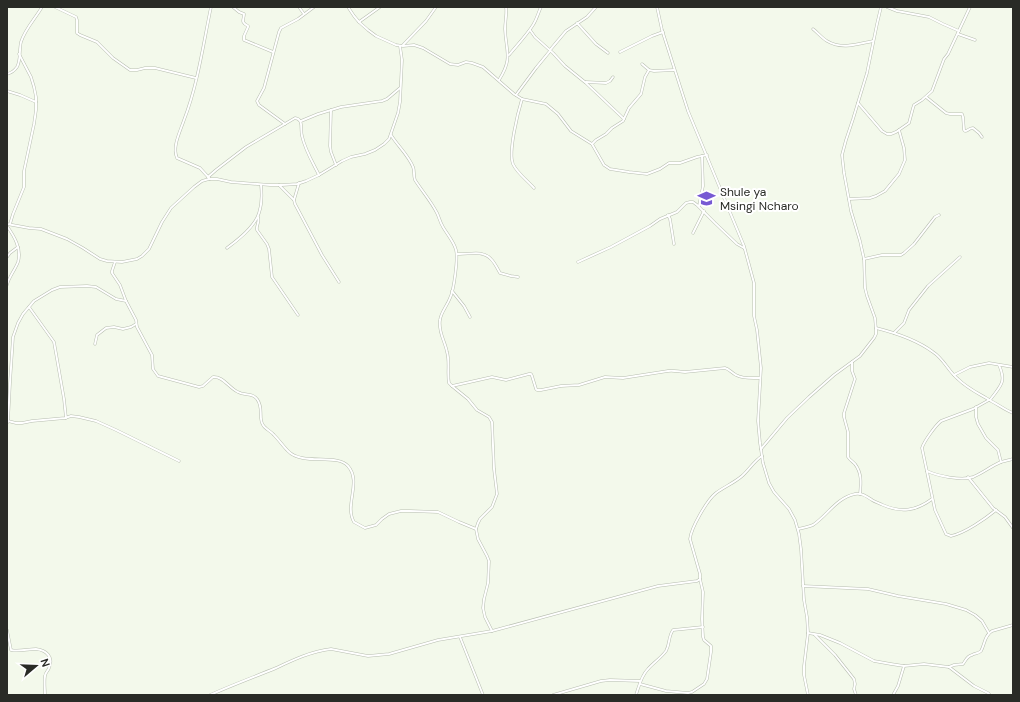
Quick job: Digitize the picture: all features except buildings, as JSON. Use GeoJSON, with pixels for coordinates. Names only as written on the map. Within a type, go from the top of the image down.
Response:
{"type":"FeatureCollection","features":[{"type":"Feature","properties":{"kind":"street"},"geometry":{"type":"LineString","coordinates":[[7,74],[11,73],[16,67],[24,35],[42,7]]}},
{"type":"Feature","properties":{"kind":"street"},"geometry":{"type":"LineString","coordinates":[[55,7],[75,16],[77,20],[77,33],[97,42],[126,68],[130,70],[154,68],[196,78]]}},
{"type":"Feature","properties":{"kind":"street"},"geometry":{"type":"LineString","coordinates":[[211,7],[193,96],[180,130],[175,151],[177,158],[200,168],[209,178],[261,185],[279,185],[306,181],[351,157],[375,150],[389,139],[398,113],[400,102],[402,46],[426,21],[436,7]]}},
{"type":"Feature","properties":{"kind":"street"},"geometry":{"type":"LineString","coordinates":[[234,7],[239,12],[244,14],[243,21],[248,28],[244,36],[244,40],[273,52]]}},
{"type":"Feature","properties":{"kind":"street"},"geometry":{"type":"LineString","coordinates":[[299,7],[304,15]]}},
{"type":"Feature","properties":{"kind":"street"},"geometry":{"type":"LineString","coordinates":[[285,124],[259,105],[257,101],[264,88],[281,28],[298,19],[314,7]]}},
{"type":"Feature","properties":{"kind":"street"},"geometry":{"type":"LineString","coordinates":[[348,7],[354,16],[376,36],[402,46],[414,45],[423,48],[450,64],[458,65],[466,62],[483,67],[516,95],[546,104],[553,109],[571,130],[592,144],[604,164],[610,169],[650,173],[669,163],[680,163],[707,155]]}},
{"type":"Feature","properties":{"kind":"street"},"geometry":{"type":"LineString","coordinates":[[360,22],[380,7]]}},
{"type":"Feature","properties":{"kind":"street"},"geometry":{"type":"LineString","coordinates":[[499,80],[507,66],[508,55],[505,28],[506,7]]}},
{"type":"Feature","properties":{"kind":"street"},"geometry":{"type":"LineString","coordinates":[[508,55],[530,30],[541,7]]}},
{"type":"Feature","properties":{"kind":"street"},"geometry":{"type":"LineString","coordinates":[[516,95],[566,31],[587,17],[596,7]]}},
{"type":"Feature","properties":{"kind":"street"},"geometry":{"type":"LineString","coordinates":[[657,7],[663,32],[688,111],[744,249],[754,283],[754,316],[760,351],[758,422],[761,449],[763,463],[769,483],[774,492],[789,509],[795,520],[799,534],[808,633],[804,666],[804,675],[808,695]]}},
{"type":"Feature","properties":{"kind":"street"},"geometry":{"type":"LineString","coordinates":[[761,449],[787,418],[834,375],[860,356],[874,338],[876,328],[875,318],[865,288],[864,259],[849,199],[842,155],[867,73],[881,7]]}},
{"type":"Feature","properties":{"kind":"street"},"geometry":{"type":"LineString","coordinates":[[887,7],[897,11],[929,17],[976,40]]}},
{"type":"Feature","properties":{"kind":"street"},"geometry":{"type":"LineString","coordinates":[[858,103],[882,131],[887,134],[891,134],[899,130],[910,121],[912,108],[914,105],[926,97],[932,90],[944,60],[970,7]]}},
{"type":"Feature","properties":{"kind":"street"},"geometry":{"type":"LineString","coordinates":[[577,23],[596,44],[608,54]]}},
{"type":"Feature","properties":{"kind":"street"},"geometry":{"type":"LineString","coordinates":[[812,29],[826,40],[836,45],[845,46],[873,41]]}},
{"type":"Feature","properties":{"kind":"street"},"geometry":{"type":"LineString","coordinates":[[530,30],[535,38],[550,50],[565,66],[586,82],[624,119]]}},
{"type":"Feature","properties":{"kind":"street"},"geometry":{"type":"LineString","coordinates":[[620,52],[663,32]]}},
{"type":"Feature","properties":{"kind":"street"},"geometry":{"type":"LineString","coordinates":[[10,224],[24,187],[24,171],[36,110],[34,87],[31,77],[19,54]]}},
{"type":"Feature","properties":{"kind":"street"},"geometry":{"type":"LineString","coordinates":[[642,64],[649,70],[654,71],[675,70]]}},
{"type":"Feature","properties":{"kind":"street"},"geometry":{"type":"LineString","coordinates":[[592,144],[612,128],[622,123],[629,108],[641,94],[645,77],[649,70]]}},
{"type":"Feature","properties":{"kind":"street"},"geometry":{"type":"LineString","coordinates":[[586,82],[606,83],[613,77]]}},
{"type":"Feature","properties":{"kind":"street"},"geometry":{"type":"LineString","coordinates":[[301,121],[341,107],[382,101],[387,99],[400,87]]}},
{"type":"Feature","properties":{"kind":"street"},"geometry":{"type":"LineString","coordinates":[[7,91],[36,102]]}},
{"type":"Feature","properties":{"kind":"street"},"geometry":{"type":"LineString","coordinates":[[926,97],[946,113],[962,114],[964,117],[964,130],[967,131],[970,128],[973,128],[982,138]]}},
{"type":"Feature","properties":{"kind":"street"},"geometry":{"type":"LineString","coordinates":[[522,98],[513,136],[512,160],[516,169],[534,188]]}},
{"type":"Feature","properties":{"kind":"street"},"geometry":{"type":"LineString","coordinates":[[331,110],[330,146],[336,165]]}},
{"type":"Feature","properties":{"kind":"street"},"geometry":{"type":"LineString","coordinates":[[7,224],[41,229],[68,239],[100,259],[122,262],[137,259],[149,249],[162,222],[171,208],[194,187],[209,178],[216,170],[246,147],[295,118],[298,118],[301,121]]}},
{"type":"Feature","properties":{"kind":"street"},"geometry":{"type":"LineString","coordinates":[[301,121],[301,133],[303,140],[319,175]]}},
{"type":"Feature","properties":{"kind":"street"},"geometry":{"type":"LineString","coordinates":[[849,199],[870,198],[876,196],[885,191],[899,174],[904,160],[904,148],[899,130]]}},
{"type":"Feature","properties":{"kind":"street"},"geometry":{"type":"LineString","coordinates":[[391,135],[414,168],[414,180],[430,200],[442,225],[454,244],[456,254],[452,291],[450,298],[440,316],[439,322],[440,333],[447,352],[449,383],[468,399],[477,410],[489,417],[492,422],[494,469],[497,494],[492,507],[480,519],[476,528],[478,539],[489,561],[488,582],[483,608],[485,617],[492,631]]}},
{"type":"Feature","properties":{"kind":"street"},"geometry":{"type":"LineString","coordinates":[[699,206],[703,186],[702,156]]}},
{"type":"Feature","properties":{"kind":"street"},"geometry":{"type":"LineString","coordinates":[[294,201],[299,183]]}},
{"type":"Feature","properties":{"kind":"street"},"geometry":{"type":"LineString","coordinates":[[227,248],[246,234],[258,217],[261,205],[261,185]]}},
{"type":"Feature","properties":{"kind":"street"},"geometry":{"type":"LineString","coordinates":[[279,185],[294,201],[322,255],[339,282]]}},
{"type":"Feature","properties":{"kind":"street"},"geometry":{"type":"LineString","coordinates":[[578,262],[612,247],[668,215],[677,212],[690,202],[694,202],[699,206],[737,244],[744,249]]}},
{"type":"Feature","properties":{"kind":"street"},"geometry":{"type":"LineString","coordinates":[[693,233],[704,212]]}},
{"type":"Feature","properties":{"kind":"street"},"geometry":{"type":"LineString","coordinates":[[668,215],[674,244]]}},
{"type":"Feature","properties":{"kind":"street"},"geometry":{"type":"LineString","coordinates":[[864,259],[882,255],[901,255],[914,244],[935,217],[940,215]]}},
{"type":"Feature","properties":{"kind":"street"},"geometry":{"type":"LineString","coordinates":[[258,217],[259,221],[257,230],[269,249],[272,277],[298,315]]}},
{"type":"Feature","properties":{"kind":"street"},"geometry":{"type":"LineString","coordinates":[[7,224],[17,241],[19,257],[7,285]]}},
{"type":"Feature","properties":{"kind":"street"},"geometry":{"type":"LineString","coordinates":[[7,258],[10,253],[18,247]]}},
{"type":"Feature","properties":{"kind":"street"},"geometry":{"type":"LineString","coordinates":[[456,254],[482,253],[490,257],[500,273],[518,277]]}},
{"type":"Feature","properties":{"kind":"street"},"geometry":{"type":"LineString","coordinates":[[894,333],[904,323],[909,310],[928,286],[960,257]]}},
{"type":"Feature","properties":{"kind":"street"},"geometry":{"type":"LineString","coordinates":[[115,262],[112,273],[120,285],[137,327],[152,355],[154,369],[158,376],[199,387],[203,386],[212,377],[221,379],[238,392],[249,394],[257,398],[261,406],[261,421],[264,427],[275,435],[290,454],[300,458],[338,461],[347,464],[352,471],[354,484],[350,514],[354,522],[365,528],[376,525],[382,518],[395,512],[432,511],[438,512],[476,528]]}},
{"type":"Feature","properties":{"kind":"street"},"geometry":{"type":"LineString","coordinates":[[126,301],[116,299],[96,287],[87,286],[60,287],[34,301],[23,314],[13,337],[8,421],[22,423],[32,420],[66,418],[71,416],[80,417],[96,421],[141,441],[179,461]]}},
{"type":"Feature","properties":{"kind":"street"},"geometry":{"type":"LineString","coordinates":[[452,291],[464,306],[470,317]]}},
{"type":"Feature","properties":{"kind":"street"},"geometry":{"type":"LineString","coordinates":[[29,307],[54,342],[66,418]]}},
{"type":"Feature","properties":{"kind":"street"},"geometry":{"type":"LineString","coordinates":[[95,344],[97,335],[106,328],[114,327],[120,329],[136,324]]}},
{"type":"Feature","properties":{"kind":"street"},"geometry":{"type":"LineString","coordinates":[[876,328],[894,333],[925,347],[941,358],[957,379],[971,390],[1013,413]]}},
{"type":"Feature","properties":{"kind":"street"},"geometry":{"type":"LineString","coordinates":[[852,362],[855,379],[850,397],[844,409],[844,417],[848,432],[848,457],[849,460],[857,467],[861,476],[860,494]]}},
{"type":"Feature","properties":{"kind":"street"},"geometry":{"type":"LineString","coordinates":[[954,375],[970,367],[989,363],[1013,367]]}},
{"type":"Feature","properties":{"kind":"street"},"geometry":{"type":"LineString","coordinates":[[996,510],[954,536],[949,536],[946,534],[935,510],[922,448],[937,424],[941,421],[990,400],[1002,384],[1003,374],[999,365]]}},
{"type":"Feature","properties":{"kind":"street"},"geometry":{"type":"LineString","coordinates":[[452,386],[492,377],[506,380],[531,374],[537,390],[541,390],[561,386],[578,385],[605,377],[623,378],[668,370],[685,372],[725,368],[738,376],[760,378]]}},
{"type":"Feature","properties":{"kind":"street"},"geometry":{"type":"LineString","coordinates":[[976,407],[978,424],[986,438],[998,450],[1001,462]]}},
{"type":"Feature","properties":{"kind":"street"},"geometry":{"type":"LineString","coordinates":[[640,684],[666,692],[688,693],[696,690],[707,680],[711,646],[704,640],[703,637],[703,592],[700,574],[690,539],[691,534],[706,504],[714,494],[741,477],[756,460],[762,456]]}},
{"type":"Feature","properties":{"kind":"street"},"geometry":{"type":"LineString","coordinates":[[927,471],[938,476],[973,477],[1001,462],[1013,459]]}},
{"type":"Feature","properties":{"kind":"street"},"geometry":{"type":"LineString","coordinates":[[968,477],[996,510],[1005,516],[1013,528]]}},
{"type":"Feature","properties":{"kind":"street"},"geometry":{"type":"LineString","coordinates":[[798,529],[811,526],[823,517],[837,503],[855,494],[866,495],[872,500],[889,508],[899,510],[920,506],[932,499]]}},
{"type":"Feature","properties":{"kind":"street"},"geometry":{"type":"LineString","coordinates":[[210,695],[309,654],[326,649],[368,656],[398,652],[438,640],[492,631],[658,586],[695,582],[700,579]]}},
{"type":"Feature","properties":{"kind":"street"},"geometry":{"type":"LineString","coordinates":[[803,586],[868,588],[898,596],[946,604],[966,610],[975,616],[982,621],[989,633]]}},
{"type":"Feature","properties":{"kind":"street"},"geometry":{"type":"LineString","coordinates":[[808,633],[820,635],[840,643],[874,660],[904,666],[924,664],[949,667],[963,664],[970,655],[981,651],[985,638],[989,633],[996,629],[1013,625]]}},
{"type":"Feature","properties":{"kind":"street"},"geometry":{"type":"LineString","coordinates":[[636,695],[643,675],[662,657],[668,647],[670,635],[673,630],[703,627]]}},
{"type":"Feature","properties":{"kind":"street"},"geometry":{"type":"LineString","coordinates":[[7,630],[11,650],[40,650],[48,654],[50,667],[44,678],[45,695]]}},
{"type":"Feature","properties":{"kind":"street"},"geometry":{"type":"LineString","coordinates":[[814,634],[835,655],[854,679],[854,689],[856,695]]}},
{"type":"Feature","properties":{"kind":"street"},"geometry":{"type":"LineString","coordinates":[[460,637],[483,695]]}},
{"type":"Feature","properties":{"kind":"street"},"geometry":{"type":"LineString","coordinates":[[893,695],[898,686],[904,666]]}},
{"type":"Feature","properties":{"kind":"street"},"geometry":{"type":"LineString","coordinates":[[949,667],[974,686],[990,695]]}},
{"type":"Feature","properties":{"kind":"street"},"geometry":{"type":"LineString","coordinates":[[554,695],[601,681],[640,681]]}},
{"type":"Feature","properties":{"kind":"place","name":"Shule ya Msingi Ncharo"},"geometry":{"type":"Point","coordinates":[707,199]}}]}
